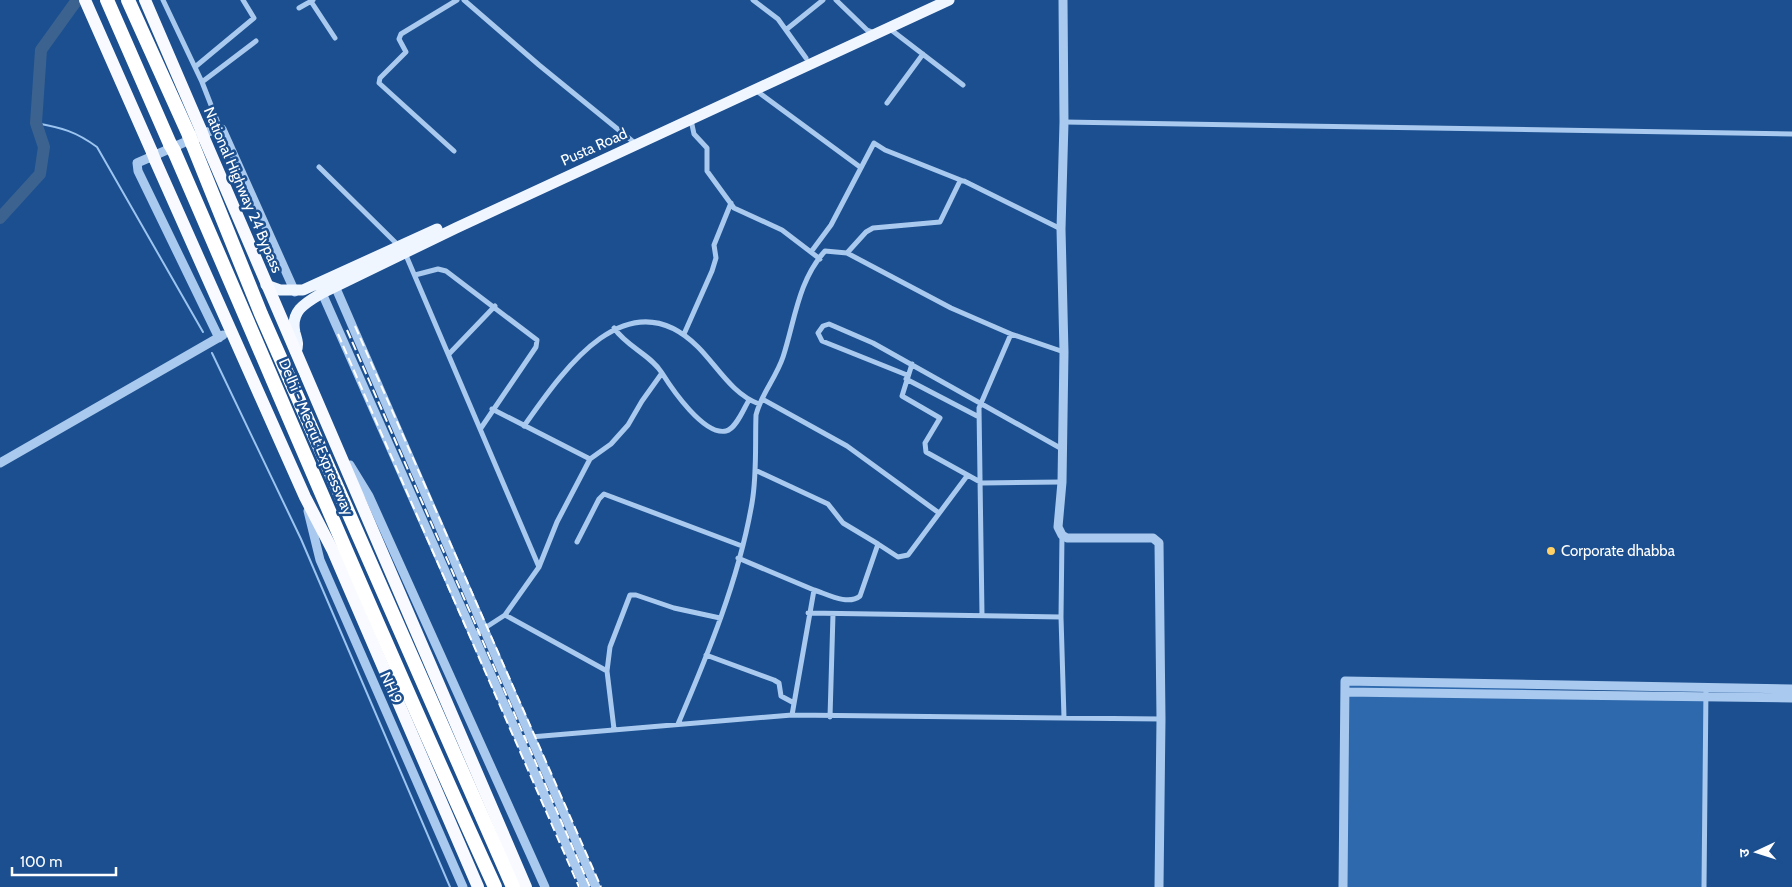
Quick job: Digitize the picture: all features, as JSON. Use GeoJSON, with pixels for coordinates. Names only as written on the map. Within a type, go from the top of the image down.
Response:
{"type":"FeatureCollection","features":[{"type":"Feature","properties":{"kind":"highway"},"geometry":{"type":"LineString","coordinates":[[85,0],[305,496],[333,551],[478,887]]}},
{"type":"Feature","properties":{"kind":"highway","name":"Delhi - Meerut Expressway"},"geometry":{"type":"LineString","coordinates":[[107,0],[320,485],[417,716],[495,887]]}},
{"type":"Feature","properties":{"kind":"highway","name":"Delhi - Meerut Expressway"},"geometry":{"type":"LineString","coordinates":[[128,0],[146,42],[197,137],[265,323],[513,887]]}},
{"type":"Feature","properties":{"kind":"highway","name":"National Highway 24 Bypass"},"geometry":{"type":"LineString","coordinates":[[145,0],[181,85],[197,137],[266,285],[334,440],[526,887]]}},
{"type":"Feature","properties":{"kind":"main road","name":"Pusta Road"},"geometry":{"type":"LineString","coordinates":[[634,142],[691,119],[754,89],[872,32],[930,0]]}},
{"type":"Feature","properties":{"kind":"main road","name":"Pusta Road"},"geometry":{"type":"LineString","coordinates":[[295,292],[456,228],[806,58],[872,32],[889,28],[949,0]]}},
{"type":"Feature","properties":{"kind":"main road","name":"Pusta Road"},"geometry":{"type":"LineString","coordinates":[[296,354],[298,345],[294,326],[296,314],[305,303],[402,250]]}},
{"type":"Feature","properties":{"kind":"main road"},"geometry":{"type":"LineString","coordinates":[[266,285],[295,292]]}},
{"type":"Feature","properties":{"kind":"street"},"geometry":{"type":"LineString","coordinates":[[163,0],[202,82],[220,128],[231,148],[295,292]]}},
{"type":"Feature","properties":{"kind":"street"},"geometry":{"type":"LineString","coordinates":[[195,67],[254,18],[243,0]]}},
{"type":"Feature","properties":{"kind":"street"},"geometry":{"type":"LineString","coordinates":[[299,8],[312,0],[335,38]]}},
{"type":"Feature","properties":{"kind":"street"},"geometry":{"type":"LineString","coordinates":[[454,151],[379,82],[380,78],[406,52],[399,39],[401,34],[457,0]]}},
{"type":"Feature","properties":{"kind":"street"},"geometry":{"type":"LineString","coordinates":[[464,0],[539,65],[634,142]]}},
{"type":"Feature","properties":{"kind":"street"},"geometry":{"type":"LineString","coordinates":[[753,0],[778,18],[806,58]]}},
{"type":"Feature","properties":{"kind":"street"},"geometry":{"type":"LineString","coordinates":[[787,29],[823,0]]}},
{"type":"Feature","properties":{"kind":"street"},"geometry":{"type":"LineString","coordinates":[[836,0],[872,32]]}},
{"type":"Feature","properties":{"kind":"street"},"geometry":{"type":"LineString","coordinates":[[1063,0],[1064,122],[1061,229],[1064,352],[1062,482],[1058,527],[1062,535],[1061,617],[1064,718]]}},
{"type":"Feature","properties":{"kind":"street"},"geometry":{"type":"LineString","coordinates":[[889,28],[963,85]]}},
{"type":"Feature","properties":{"kind":"street"},"geometry":{"type":"LineString","coordinates":[[202,82],[256,42]]}},
{"type":"Feature","properties":{"kind":"street"},"geometry":{"type":"LineString","coordinates":[[887,103],[923,54]]}},
{"type":"Feature","properties":{"kind":"street"},"geometry":{"type":"LineString","coordinates":[[754,89],[860,168]]}},
{"type":"Feature","properties":{"kind":"street"},"geometry":{"type":"LineString","coordinates":[[691,119],[694,134],[706,148],[708,171],[731,203],[742,213],[782,230],[820,259]]}},
{"type":"Feature","properties":{"kind":"street"},"geometry":{"type":"LineString","coordinates":[[1064,122],[1792,134]]}},
{"type":"Feature","properties":{"kind":"street"},"geometry":{"type":"LineString","coordinates":[[219,338],[137,165],[220,128]]}},
{"type":"Feature","properties":{"kind":"street"},"geometry":{"type":"LineString","coordinates":[[811,252],[831,225],[874,144],[964,181],[1061,229]]}},
{"type":"Feature","properties":{"kind":"street"},"geometry":{"type":"LineString","coordinates":[[319,167],[402,250],[415,275],[539,567]]}},
{"type":"Feature","properties":{"kind":"street"},"geometry":{"type":"LineString","coordinates":[[847,253],[866,232],[873,228],[940,222],[946,213],[957,184],[964,181]]}},
{"type":"Feature","properties":{"kind":"street"},"geometry":{"type":"LineString","coordinates":[[684,334],[712,271],[716,258],[714,245],[731,203]]}},
{"type":"Feature","properties":{"kind":"street"},"geometry":{"type":"LineString","coordinates":[[678,724],[720,618],[742,546],[752,502],[755,470],[756,416],[759,404],[783,357],[802,288],[825,251],[847,253],[951,308],[1011,334],[1064,352]]}},
{"type":"Feature","properties":{"kind":"street"},"geometry":{"type":"LineString","coordinates":[[415,275],[436,269],[446,271],[495,306],[535,338],[538,343],[481,428]]}},
{"type":"Feature","properties":{"kind":"street"},"geometry":{"type":"LineString","coordinates":[[335,286],[596,887]]}},
{"type":"Feature","properties":{"kind":"street"},"geometry":{"type":"LineString","coordinates":[[322,293],[585,887]]}},
{"type":"Feature","properties":{"kind":"street"},"geometry":{"type":"LineString","coordinates":[[449,354],[495,306]]}},
{"type":"Feature","properties":{"kind":"street"},"geometry":{"type":"LineString","coordinates":[[524,426],[564,372],[614,328],[632,322],[651,322],[671,327],[684,334],[749,400],[759,404]]}},
{"type":"Feature","properties":{"kind":"street"},"geometry":{"type":"LineString","coordinates":[[979,417],[907,377],[822,341],[818,333],[823,326],[835,326],[912,364],[1062,449]]}},
{"type":"Feature","properties":{"kind":"street"},"geometry":{"type":"LineString","coordinates":[[614,328],[630,346],[658,367],[680,401],[698,419],[718,430],[726,431],[732,428],[749,400]]}},
{"type":"Feature","properties":{"kind":"street"},"geometry":{"type":"LineString","coordinates":[[0,463],[232,331]]}},
{"type":"Feature","properties":{"kind":"street"},"geometry":{"type":"LineString","coordinates":[[982,615],[982,483],[979,417],[982,402],[1011,334]]}},
{"type":"Feature","properties":{"kind":"street"},"geometry":{"type":"LineString","coordinates":[[912,364],[902,396],[940,418],[925,443],[926,452],[982,483],[1062,482]]}},
{"type":"Feature","properties":{"kind":"street"},"geometry":{"type":"LineString","coordinates":[[474,635],[505,615],[539,567],[558,522],[590,459],[610,444],[628,425],[662,373]]}},
{"type":"Feature","properties":{"kind":"street"},"geometry":{"type":"LineString","coordinates":[[762,399],[847,446],[939,513]]}},
{"type":"Feature","properties":{"kind":"street"},"geometry":{"type":"LineString","coordinates":[[492,409],[590,459]]}},
{"type":"Feature","properties":{"kind":"street"},"geometry":{"type":"LineString","coordinates":[[334,440],[369,496],[544,887]]}},
{"type":"Feature","properties":{"kind":"street"},"geometry":{"type":"LineString","coordinates":[[755,470],[828,504],[843,524],[898,557],[908,555],[967,476]]}},
{"type":"Feature","properties":{"kind":"street"},"geometry":{"type":"LineString","coordinates":[[577,542],[598,499],[604,494],[742,546]]}},
{"type":"Feature","properties":{"kind":"street","name":"NH 9"},"geometry":{"type":"LineString","coordinates":[[305,496],[320,560],[463,887]]}},
{"type":"Feature","properties":{"kind":"street"},"geometry":{"type":"LineString","coordinates":[[1062,535],[1073,538],[1153,538],[1159,543],[1161,719],[1159,887]]}},
{"type":"Feature","properties":{"kind":"street"},"geometry":{"type":"LineString","coordinates":[[738,558],[814,590],[848,600],[855,600],[860,596],[878,544]]}},
{"type":"Feature","properties":{"kind":"street"},"geometry":{"type":"LineString","coordinates":[[792,715],[808,613],[814,590]]}},
{"type":"Feature","properties":{"kind":"street"},"geometry":{"type":"LineString","coordinates":[[614,729],[607,671],[610,647],[630,596],[636,595],[697,614],[720,618]]}},
{"type":"Feature","properties":{"kind":"street"},"geometry":{"type":"LineString","coordinates":[[808,613],[1061,617]]}},
{"type":"Feature","properties":{"kind":"street"},"geometry":{"type":"LineString","coordinates":[[830,717],[833,614]]}},
{"type":"Feature","properties":{"kind":"street"},"geometry":{"type":"LineString","coordinates":[[505,615],[607,671]]}},
{"type":"Feature","properties":{"kind":"street"},"geometry":{"type":"LineString","coordinates":[[706,655],[774,680],[779,683],[782,696],[794,703]]}},
{"type":"Feature","properties":{"kind":"street"},"geometry":{"type":"LineString","coordinates":[[1343,887],[1345,681],[1706,692],[1792,698]]}},
{"type":"Feature","properties":{"kind":"street"},"geometry":{"type":"LineString","coordinates":[[1345,692],[1706,692],[1792,689]]}},
{"type":"Feature","properties":{"kind":"street"},"geometry":{"type":"LineString","coordinates":[[1704,887],[1706,692]]}},
{"type":"Feature","properties":{"kind":"street"},"geometry":{"type":"LineString","coordinates":[[519,738],[792,715],[830,717],[1161,719]]}},
{"type":"Feature","properties":{"kind":"shaded area"},"geometry":{"type":"Polygon","coordinates":[[[1345,681],[1706,697],[1704,887],[1343,887],[1345,681]]]}},
{"type":"Feature","properties":{"kind":"waterway"},"geometry":{"type":"LineString","coordinates":[[0,218],[40,174],[44,147],[36,123],[41,50],[77,0]]}},
{"type":"Feature","properties":{"kind":"waterway"},"geometry":{"type":"LineString","coordinates":[[36,123],[68,131],[82,137],[97,147],[203,332]]}},
{"type":"Feature","properties":{"kind":"waterway"},"geometry":{"type":"LineString","coordinates":[[212,353],[301,539],[450,887]]}},
{"type":"Feature","properties":{"kind":"railway"},"geometry":{"type":"LineString","coordinates":[[355,326],[601,887]]}},
{"type":"Feature","properties":{"kind":"railway"},"geometry":{"type":"LineString","coordinates":[[347,330],[590,887]]}},
{"type":"Feature","properties":{"kind":"railway"},"geometry":{"type":"LineString","coordinates":[[338,334],[579,887]]}},
{"type":"Feature","properties":{"kind":"place","name":"Corporate dhabba"},"geometry":{"type":"Point","coordinates":[1551,551]}}]}
